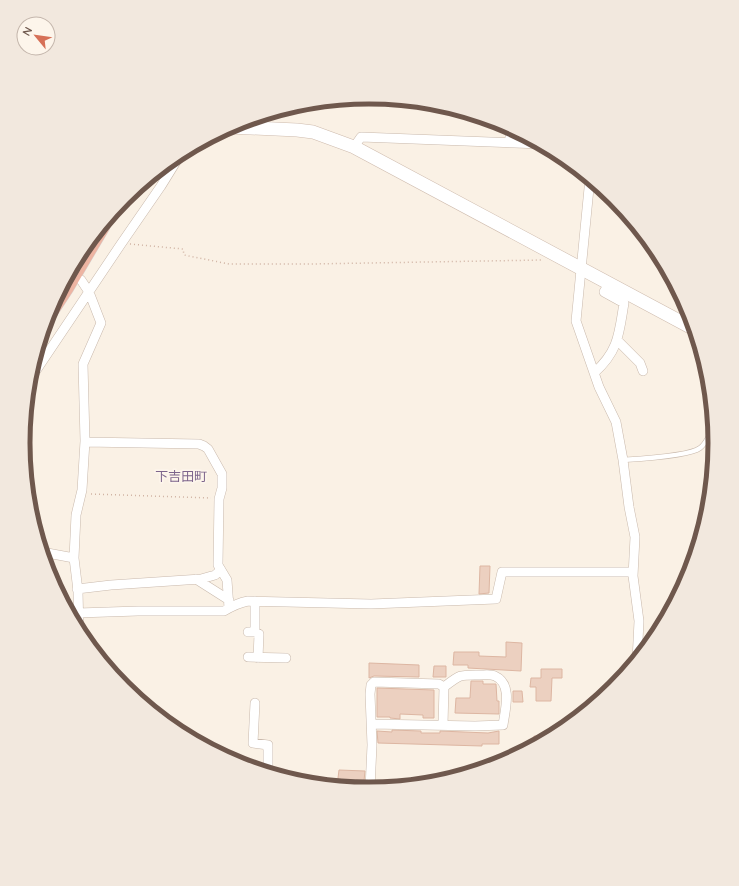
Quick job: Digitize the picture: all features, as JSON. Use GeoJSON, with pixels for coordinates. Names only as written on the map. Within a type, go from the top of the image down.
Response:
{"type":"FeatureCollection","features":[{"type":"Feature","properties":{"kind":"street"},"geometry":{"type":"LineString","coordinates":[[244,128],[312,132],[354,146],[688,326]]}},
{"type":"Feature","properties":{"kind":"street"},"geometry":{"type":"LineString","coordinates":[[509,142],[511,135]]}},
{"type":"Feature","properties":{"kind":"street"},"geometry":{"type":"LineString","coordinates":[[354,146],[361,137],[528,143]]}},
{"type":"Feature","properties":{"kind":"street"},"geometry":{"type":"LineString","coordinates":[[43,352],[89,292],[173,167]]}},
{"type":"Feature","properties":{"kind":"street"},"geometry":{"type":"LineString","coordinates":[[589,185],[576,321],[599,387],[616,422],[635,538],[633,572],[639,621],[637,652]]}},
{"type":"Feature","properties":{"kind":"street"},"geometry":{"type":"LineString","coordinates":[[78,618],[74,558],[76,515],[81,494],[84,442],[83,364],[101,323],[89,292],[80,280]]}},
{"type":"Feature","properties":{"kind":"street"},"geometry":{"type":"LineString","coordinates":[[594,373],[601,367],[611,354],[618,341],[624,303],[604,292],[609,284]]}},
{"type":"Feature","properties":{"kind":"street"},"geometry":{"type":"LineString","coordinates":[[618,341],[640,363],[643,371]]}},
{"type":"Feature","properties":{"kind":"street"},"geometry":{"type":"LineString","coordinates":[[78,613],[224,611],[229,604],[227,580],[218,565],[219,498],[222,488],[222,474],[212,454],[204,446],[199,444],[84,442]]}},
{"type":"Feature","properties":{"kind":"street"},"geometry":{"type":"LineString","coordinates":[[48,553],[74,558]]}},
{"type":"Feature","properties":{"kind":"street"},"geometry":{"type":"LineString","coordinates":[[77,589],[196,579],[215,575],[221,570]]}},
{"type":"Feature","properties":{"kind":"street"},"geometry":{"type":"LineString","coordinates":[[196,579],[229,604],[255,601],[371,604],[496,599],[502,572],[633,572]]}},
{"type":"Feature","properties":{"kind":"street"},"geometry":{"type":"LineString","coordinates":[[255,601],[251,632],[259,634],[258,658]]}},
{"type":"Feature","properties":{"kind":"street"},"geometry":{"type":"LineString","coordinates":[[248,657],[286,658]]}},
{"type":"Feature","properties":{"kind":"street"},"geometry":{"type":"LineString","coordinates":[[372,724],[503,725],[506,690],[503,682],[494,675],[460,675],[444,687]]}},
{"type":"Feature","properties":{"kind":"street"},"geometry":{"type":"LineString","coordinates":[[370,782],[372,744],[371,685],[374,682],[439,684],[444,687]]}},
{"type":"Feature","properties":{"kind":"street"},"geometry":{"type":"LineString","coordinates":[[443,725],[444,687]]}},
{"type":"Feature","properties":{"kind":"street"},"geometry":{"type":"LineString","coordinates":[[254,703],[253,743],[268,745],[268,767]]}},
{"type":"Feature","properties":{"kind":"lane"},"geometry":{"type":"LineString","coordinates":[[623,460],[667,456],[700,449],[709,436]]}},
{"type":"Feature","properties":{"kind":"path"},"geometry":{"type":"LineString","coordinates":[[120,244],[183,249],[184,255],[229,264],[544,260]]}},
{"type":"Feature","properties":{"kind":"path"},"geometry":{"type":"LineString","coordinates":[[81,494],[219,498]]}},
{"type":"Feature","properties":{"kind":"building"},"geometry":{"type":"Polygon","coordinates":[[[480,566],[490,566],[489,593],[479,594],[480,566]]]}},
{"type":"Feature","properties":{"kind":"building"},"geometry":{"type":"Polygon","coordinates":[[[506,642],[522,643],[521,671],[468,668],[468,665],[453,665],[454,652],[479,652],[479,656],[506,657],[506,642]]]}},
{"type":"Feature","properties":{"kind":"building"},"geometry":{"type":"Polygon","coordinates":[[[369,663],[419,665],[419,677],[374,676],[369,678],[369,663]]]}},
{"type":"Feature","properties":{"kind":"building"},"geometry":{"type":"Polygon","coordinates":[[[434,666],[446,666],[446,677],[433,677],[434,666]]]}},
{"type":"Feature","properties":{"kind":"building"},"geometry":{"type":"Polygon","coordinates":[[[541,669],[562,669],[562,678],[552,678],[551,701],[536,701],[536,687],[530,687],[531,678],[541,678],[541,669]]]}},
{"type":"Feature","properties":{"kind":"building"},"geometry":{"type":"Polygon","coordinates":[[[471,681],[483,681],[483,684],[496,684],[497,701],[499,701],[499,714],[455,713],[456,698],[470,698],[471,681]]]}},
{"type":"Feature","properties":{"kind":"building"},"geometry":{"type":"Polygon","coordinates":[[[377,688],[434,690],[434,718],[423,718],[423,715],[400,714],[400,719],[377,717],[377,688]]]}},
{"type":"Feature","properties":{"kind":"building"},"geometry":{"type":"Polygon","coordinates":[[[513,691],[522,691],[523,702],[513,702],[513,691]]]}},
{"type":"Feature","properties":{"kind":"building"},"geometry":{"type":"Polygon","coordinates":[[[392,730],[421,731],[421,733],[440,733],[440,731],[488,733],[499,731],[499,744],[482,744],[482,746],[378,743],[377,731],[392,732],[392,730]]]}},
{"type":"Feature","properties":{"kind":"building"},"geometry":{"type":"Polygon","coordinates":[[[534,736],[540,736],[539,737],[534,740],[534,736]]]}},
{"type":"Feature","properties":{"kind":"building"},"geometry":{"type":"Polygon","coordinates":[[[339,770],[365,771],[364,781],[338,781],[339,770]]]}},
{"type":"Feature","properties":{"kind":"district","name":"下吉田町"},"geometry":{"type":"Point","coordinates":[181,476]}}]}
